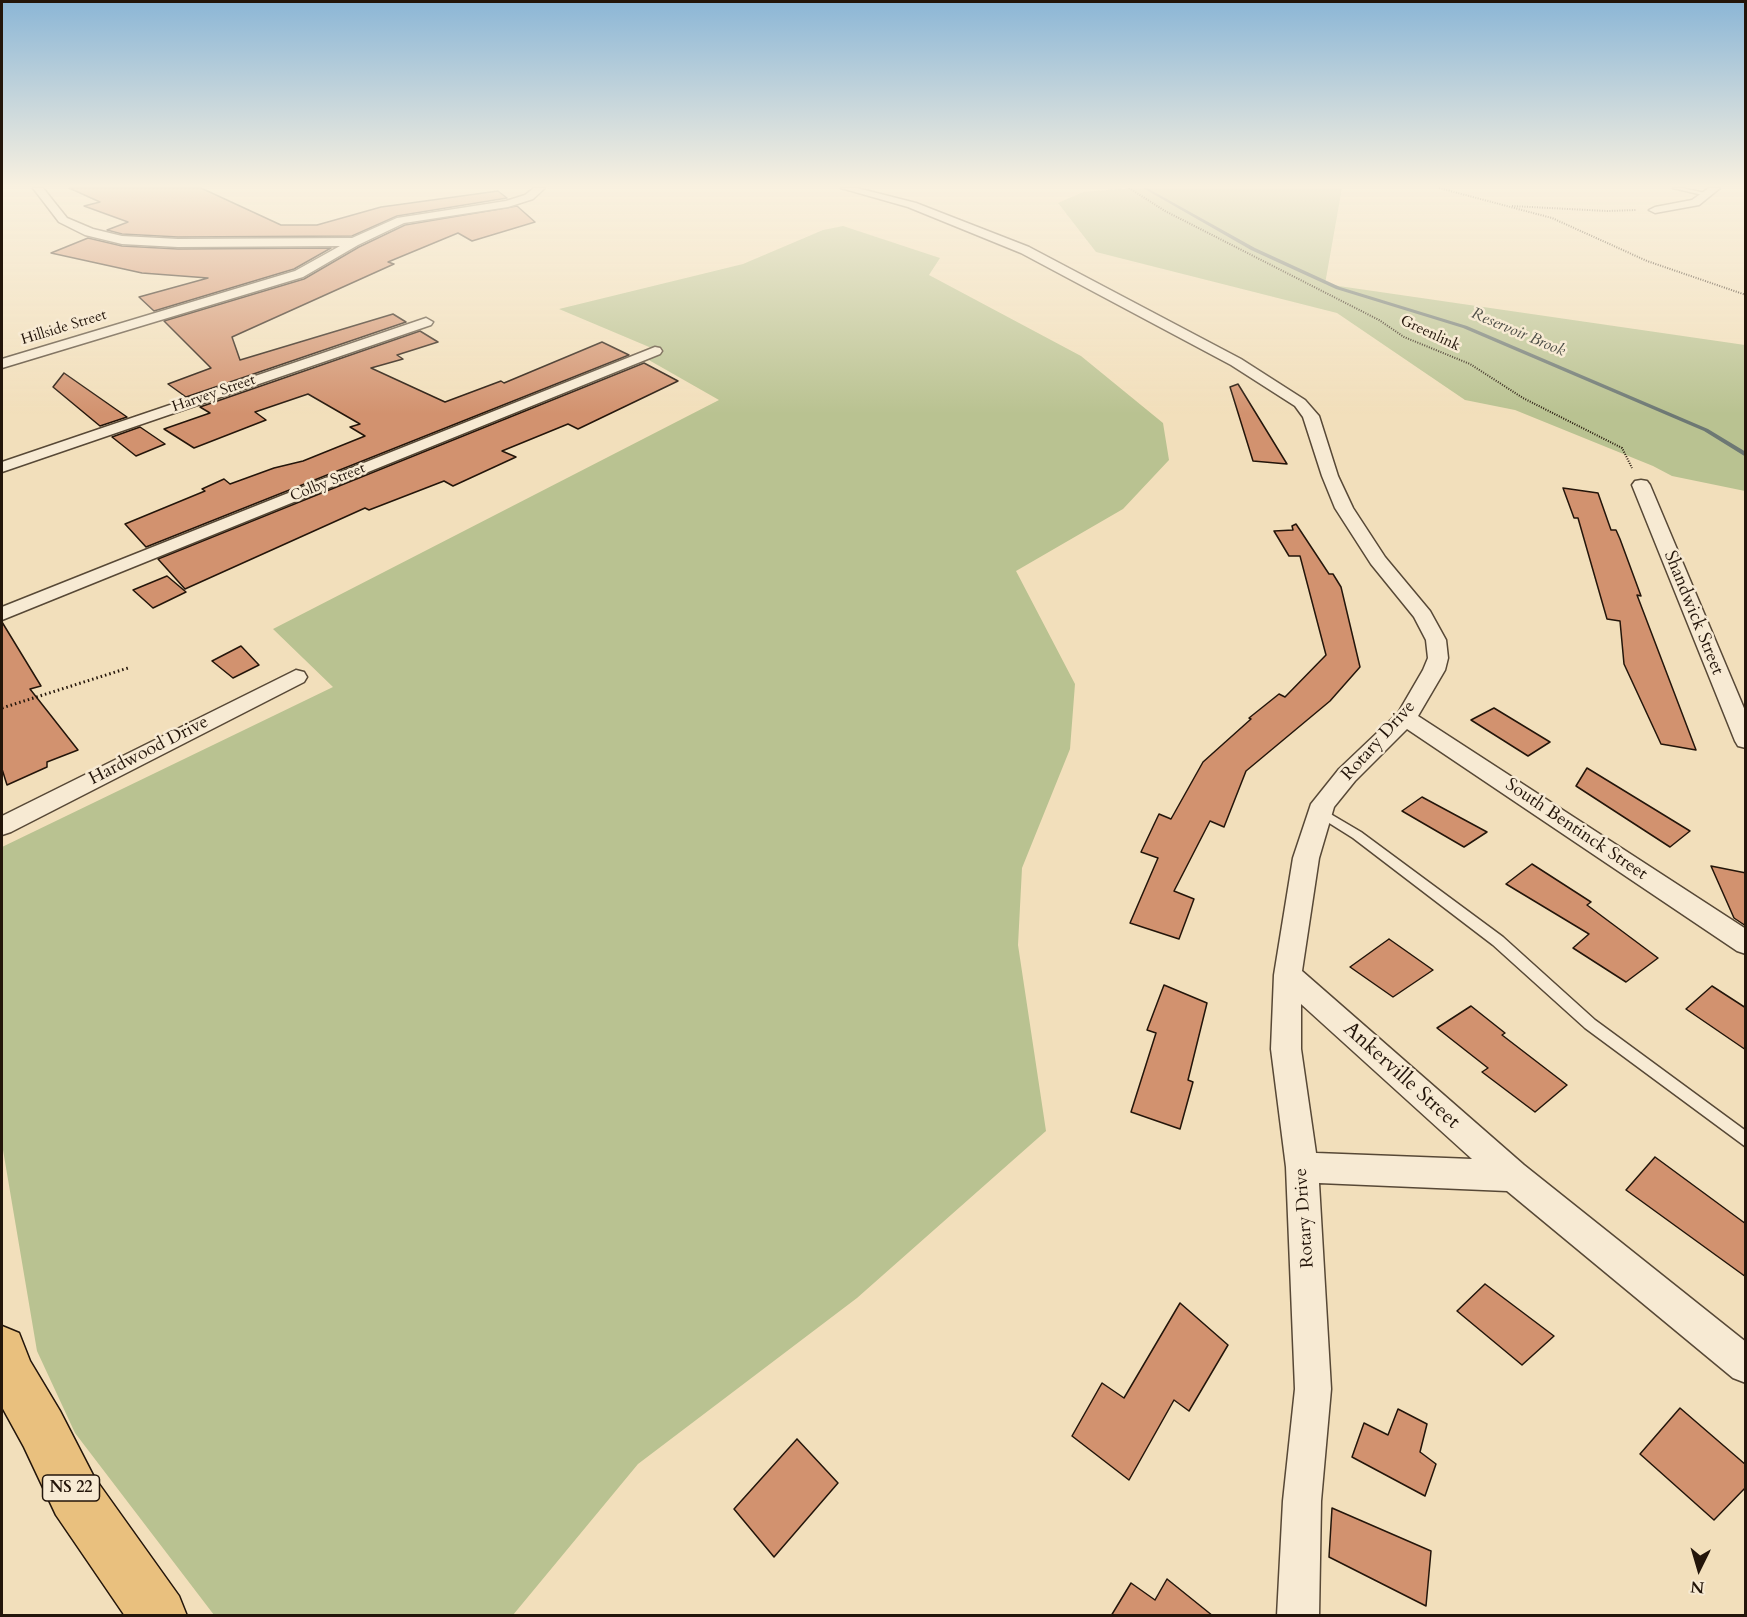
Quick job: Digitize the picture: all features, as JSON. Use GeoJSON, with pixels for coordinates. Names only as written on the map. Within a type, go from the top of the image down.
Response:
{"type":"FeatureCollection","features":[{"type":"Feature","properties":{"kind":"main road","name":"NS 22"},"geometry":{"type":"LineString","coordinates":[[4,1368],[42,1429],[75,1496],[159,1616]]}},
{"type":"Feature","properties":{"kind":"street","name":"Hillside Street"},"geometry":{"type":"LineString","coordinates":[[2,364],[290,277],[321,263]]}},
{"type":"Feature","properties":{"kind":"street","name":"Rotary Drive"},"geometry":{"type":"LineString","coordinates":[[1051,263],[1255,373],[1300,403],[1311,416],[1330,476],[1344,508],[1378,560],[1423,615],[1436,640],[1438,658],[1434,670],[1406,718],[1347,775],[1323,804],[1300,884],[1288,975],[1286,1049],[1302,1167],[1313,1389],[1302,1502],[1298,1616]]}},
{"type":"Feature","properties":{"kind":"street","name":"Harvey Street"},"geometry":{"type":"LineString","coordinates":[[2,467],[426,322]]}},
{"type":"Feature","properties":{"kind":"street","name":"Colby Street"},"geometry":{"type":"LineString","coordinates":[[2,614],[655,351]]}},
{"type":"Feature","properties":{"kind":"street","name":"Shandwick Street"},"geometry":{"type":"LineString","coordinates":[[1641,485],[1746,741]]}},
{"type":"Feature","properties":{"kind":"street","name":"Hardwood Drive"},"geometry":{"type":"LineString","coordinates":[[2,826],[296,677]]}},
{"type":"Feature","properties":{"kind":"street","name":"South Bentinck Street"},"geometry":{"type":"LineString","coordinates":[[1406,718],[1746,943]]}},
{"type":"Feature","properties":{"kind":"street","name":"Ankerville Street"},"geometry":{"type":"LineString","coordinates":[[1288,975],[1513,1176],[1746,1365]]}},
{"type":"Feature","properties":{"kind":"street"},"geometry":{"type":"LineString","coordinates":[[1302,1167],[1513,1176]]}},
{"type":"Feature","properties":{"kind":"lane"},"geometry":{"type":"LineString","coordinates":[[1322,813],[1357,835],[1498,941],[1590,1024],[1746,1140]]}},
{"type":"Feature","properties":{"kind":"path","name":"Greenlink"},"geometry":{"type":"LineString","coordinates":[[1268,263],[1379,320],[1404,337],[1470,364],[1523,398],[1622,448],[1641,485]]}},
{"type":"Feature","properties":{"kind":"path"},"geometry":{"type":"LineString","coordinates":[[1655,263],[1681,275],[1746,295]]}},
{"type":"Feature","properties":{"kind":"path"},"geometry":{"type":"LineString","coordinates":[[2,708],[128,668]]}},
{"type":"Feature","properties":{"kind":"green space"},"geometry":{"type":"Polygon","coordinates":[[[936,263],[929,275],[1081,356],[1163,423],[1169,460],[1123,509],[1016,571],[1075,684],[1070,749],[1022,868],[1018,945],[1046,1131],[857,1298],[638,1464],[513,1615],[214,1615],[75,1433],[37,1351],[2,1144],[2,847],[333,687],[273,629],[719,400],[647,359],[661,352],[559,309],[743,264],[936,263]]]}},
{"type":"Feature","properties":{"kind":"green space"},"geometry":{"type":"Polygon","coordinates":[[[1141,263],[1329,263],[1325,284],[1745,345],[1745,491],[1672,476],[1653,466],[1515,410],[1465,400],[1337,313],[1141,263]]]}},
{"type":"Feature","properties":{"kind":"building"},"geometry":{"type":"Polygon","coordinates":[[[99,263],[304,263],[294,269],[154,311],[139,297],[208,278],[142,273],[99,263]]]}},
{"type":"Feature","properties":{"kind":"building"},"geometry":{"type":"Polygon","coordinates":[[[331,263],[394,264],[232,337],[240,360],[393,314],[406,322],[186,397],[168,384],[211,368],[164,321],[304,279],[331,263]]]}},
{"type":"Feature","properties":{"kind":"building"},"geometry":{"type":"Polygon","coordinates":[[[420,331],[438,342],[397,355],[403,359],[371,368],[445,402],[501,381],[504,383],[602,342],[629,355],[146,547],[125,524],[205,491],[202,489],[224,479],[230,484],[274,468],[303,461],[365,436],[350,427],[360,424],[308,394],[255,412],[266,420],[194,448],[164,429],[210,413],[200,407],[420,331]]]}},
{"type":"Feature","properties":{"kind":"building"},"geometry":{"type":"Polygon","coordinates":[[[644,363],[678,381],[578,429],[568,424],[502,451],[516,457],[453,486],[444,481],[369,510],[365,508],[185,589],[158,559],[644,363]]]}},
{"type":"Feature","properties":{"kind":"building"},"geometry":{"type":"Polygon","coordinates":[[[64,373],[127,417],[100,426],[53,387],[64,373]]]}},
{"type":"Feature","properties":{"kind":"building"},"geometry":{"type":"Polygon","coordinates":[[[1238,384],[1287,464],[1253,461],[1230,387],[1238,384]]]}},
{"type":"Feature","properties":{"kind":"building"},"geometry":{"type":"Polygon","coordinates":[[[140,427],[165,444],[136,456],[112,437],[140,427]]]}},
{"type":"Feature","properties":{"kind":"building"},"geometry":{"type":"Polygon","coordinates":[[[1563,488],[1598,493],[1611,530],[1616,530],[1620,539],[1641,596],[1637,595],[1696,750],[1661,744],[1624,664],[1620,621],[1607,619],[1578,518],[1574,518],[1563,488]]]}},
{"type":"Feature","properties":{"kind":"building"},"geometry":{"type":"Polygon","coordinates":[[[1296,524],[1329,574],[1333,574],[1341,587],[1360,667],[1330,701],[1246,771],[1224,827],[1210,821],[1174,891],[1194,899],[1179,939],[1130,923],[1158,858],[1141,852],[1159,814],[1171,819],[1203,762],[1251,719],[1249,718],[1279,694],[1285,697],[1326,655],[1300,556],[1289,556],[1274,531],[1293,530],[1292,526],[1296,524]]]}},
{"type":"Feature","properties":{"kind":"building"},"geometry":{"type":"Polygon","coordinates":[[[167,576],[186,592],[153,608],[133,590],[167,576]]]}},
{"type":"Feature","properties":{"kind":"building"},"geometry":{"type":"Polygon","coordinates":[[[2,622],[41,686],[30,689],[78,750],[47,762],[47,767],[7,785],[2,769],[2,622]]]}},
{"type":"Feature","properties":{"kind":"building"},"geometry":{"type":"Polygon","coordinates":[[[241,646],[259,665],[233,678],[212,661],[241,646]]]}},
{"type":"Feature","properties":{"kind":"building"},"geometry":{"type":"Polygon","coordinates":[[[1494,708],[1550,742],[1528,756],[1471,720],[1494,708]]]}},
{"type":"Feature","properties":{"kind":"building"},"geometry":{"type":"Polygon","coordinates":[[[1587,768],[1690,831],[1670,847],[1576,786],[1587,768]]]}},
{"type":"Feature","properties":{"kind":"building"},"geometry":{"type":"Polygon","coordinates":[[[1422,797],[1487,832],[1464,847],[1402,811],[1422,797]]]}},
{"type":"Feature","properties":{"kind":"building"},"geometry":{"type":"Polygon","coordinates":[[[1532,864],[1591,902],[1587,905],[1658,958],[1626,982],[1573,948],[1589,934],[1506,884],[1532,864]]]}},
{"type":"Feature","properties":{"kind":"building"},"geometry":{"type":"Polygon","coordinates":[[[1711,866],[1746,873],[1746,926],[1734,918],[1711,866]]]}},
{"type":"Feature","properties":{"kind":"building"},"geometry":{"type":"Polygon","coordinates":[[[1389,939],[1433,970],[1393,997],[1350,967],[1389,939]]]}},
{"type":"Feature","properties":{"kind":"building"},"geometry":{"type":"Polygon","coordinates":[[[1164,985],[1207,1003],[1188,1080],[1193,1082],[1180,1129],[1131,1112],[1156,1033],[1147,1030],[1164,985]]]}},
{"type":"Feature","properties":{"kind":"building"},"geometry":{"type":"Polygon","coordinates":[[[1712,986],[1746,1008],[1746,1050],[1686,1009],[1712,986]]]}},
{"type":"Feature","properties":{"kind":"building"},"geometry":{"type":"Polygon","coordinates":[[[1471,1006],[1505,1033],[1502,1035],[1567,1085],[1535,1112],[1482,1072],[1488,1068],[1437,1028],[1471,1006]]]}},
{"type":"Feature","properties":{"kind":"building"},"geometry":{"type":"Polygon","coordinates":[[[1655,1157],[1746,1224],[1746,1277],[1626,1190],[1655,1157]]]}},
{"type":"Feature","properties":{"kind":"building"},"geometry":{"type":"Polygon","coordinates":[[[1485,1284],[1554,1336],[1522,1365],[1457,1311],[1485,1284]]]}},
{"type":"Feature","properties":{"kind":"building"},"geometry":{"type":"Polygon","coordinates":[[[1180,1303],[1228,1345],[1189,1411],[1174,1400],[1129,1480],[1072,1436],[1102,1383],[1124,1398],[1180,1303]]]}},
{"type":"Feature","properties":{"kind":"building"},"geometry":{"type":"Polygon","coordinates":[[[1680,1408],[1746,1465],[1746,1487],[1714,1520],[1640,1454],[1680,1408]]]}},
{"type":"Feature","properties":{"kind":"building"},"geometry":{"type":"Polygon","coordinates":[[[1398,1409],[1427,1424],[1420,1452],[1436,1464],[1425,1496],[1352,1457],[1364,1423],[1388,1435],[1398,1409]]]}},
{"type":"Feature","properties":{"kind":"building"},"geometry":{"type":"Polygon","coordinates":[[[797,1439],[838,1483],[774,1557],[734,1509],[797,1439]]]}},
{"type":"Feature","properties":{"kind":"building"},"geometry":{"type":"Polygon","coordinates":[[[1332,1508],[1431,1551],[1426,1606],[1329,1557],[1332,1508]]]}},
{"type":"Feature","properties":{"kind":"building"},"geometry":{"type":"Polygon","coordinates":[[[1167,1579],[1213,1616],[1111,1616],[1131,1583],[1155,1600],[1167,1579]]]}},
{"type":"Feature","properties":{"kind":"waterway","name":"Reservoir Brook"},"geometry":{"type":"LineString","coordinates":[[1285,263],[1338,288],[1465,327],[1706,430],[1746,455]]}}]}
